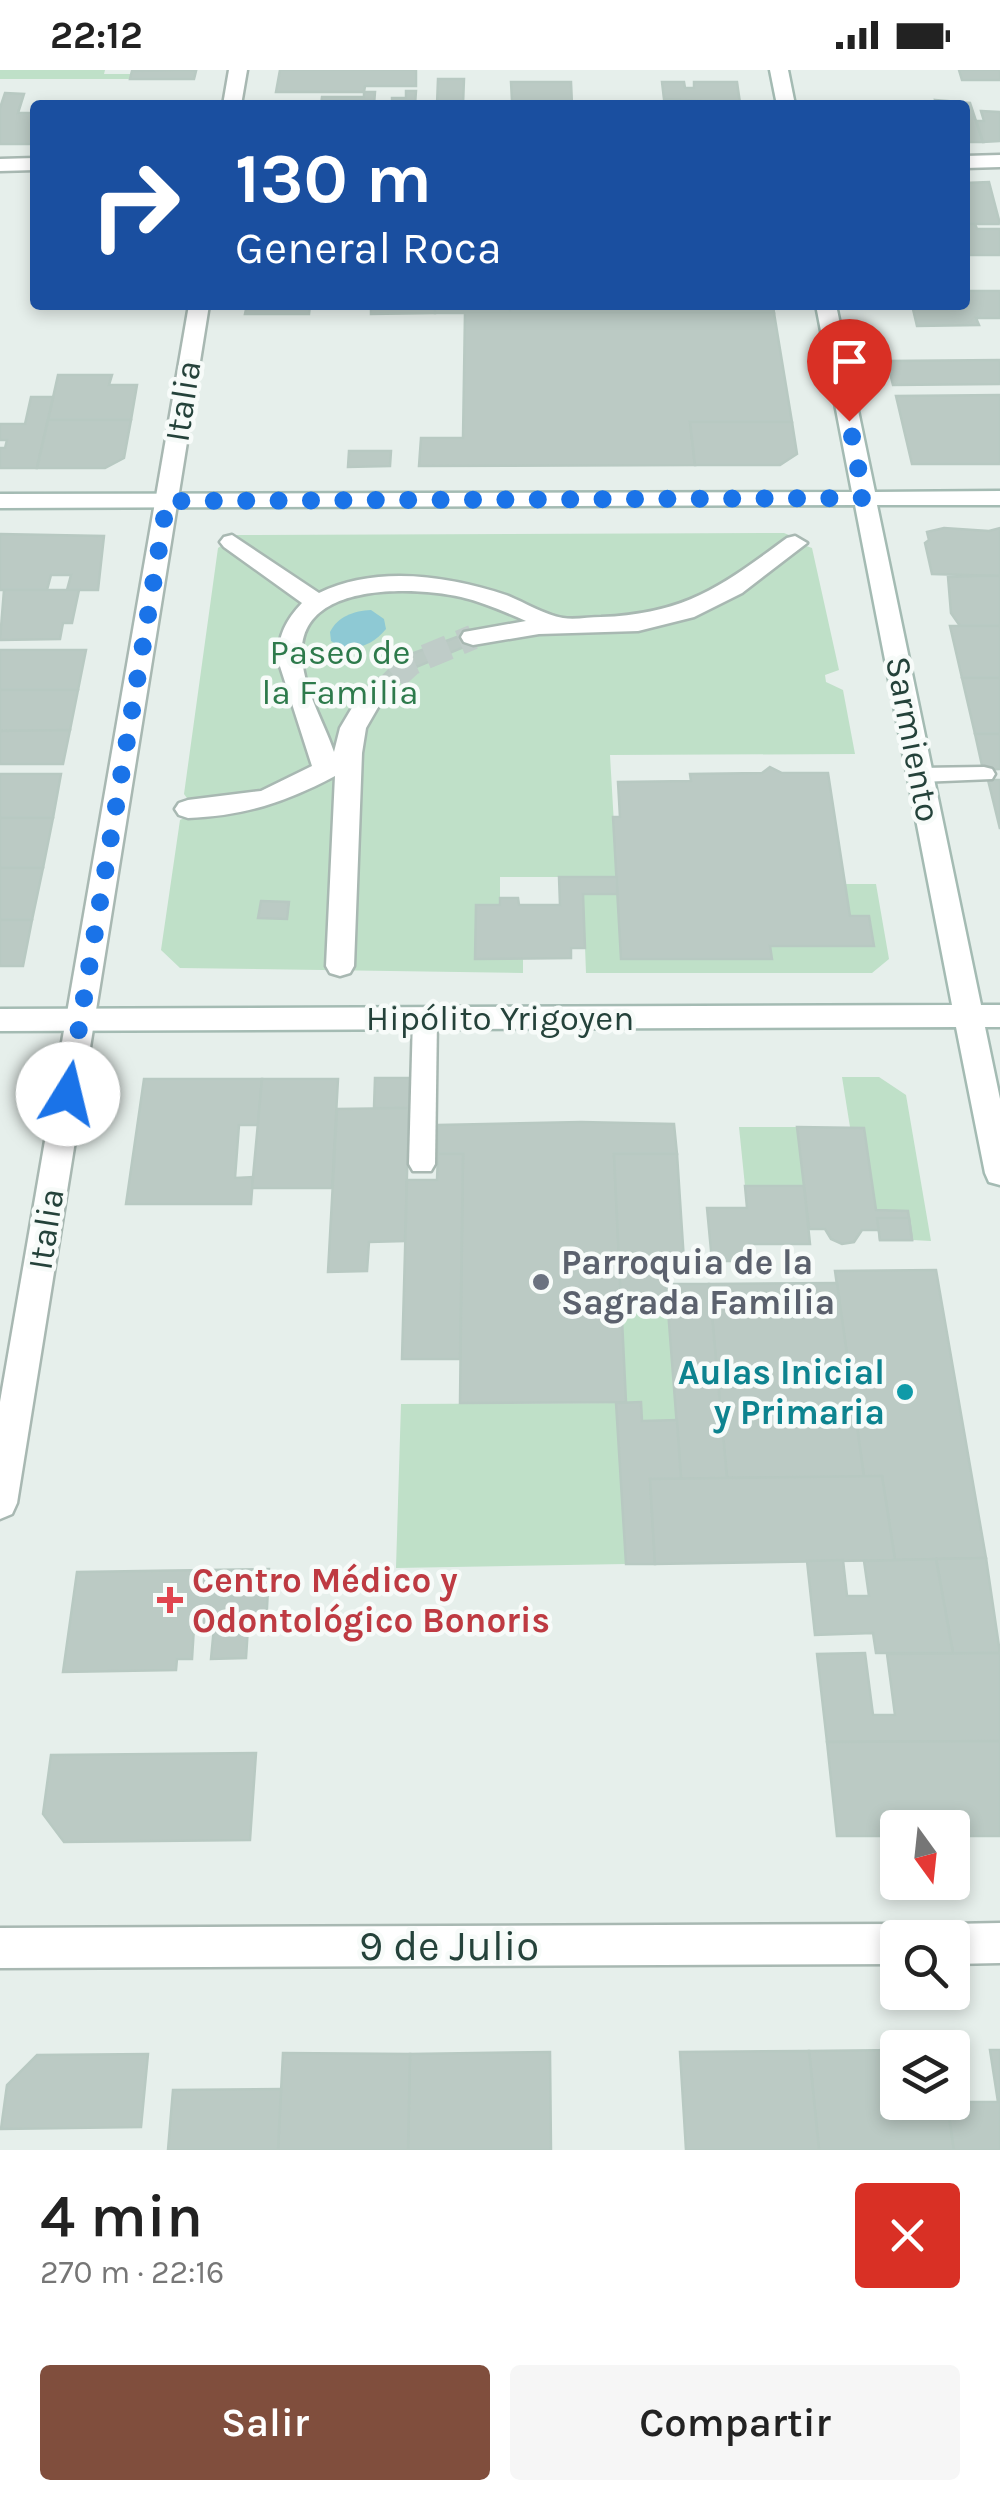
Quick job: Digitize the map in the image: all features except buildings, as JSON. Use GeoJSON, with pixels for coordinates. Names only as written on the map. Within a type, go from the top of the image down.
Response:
{"type":"FeatureCollection","features":[{"type":"Feature","properties":{"kind":"street"},"geometry":{"type":"LineString","coordinates":[[233,100],[238,70]]}},
{"type":"Feature","properties":{"kind":"street"},"geometry":{"type":"LineString","coordinates":[[779,70],[785,100]]}},
{"type":"Feature","properties":{"kind":"street"},"geometry":{"type":"LineString","coordinates":[[970,162],[1000,162]]}},
{"type":"Feature","properties":{"kind":"street"},"geometry":{"type":"LineString","coordinates":[[0,164],[30,164]]}},
{"type":"Feature","properties":{"kind":"street","name":"Italia"},"geometry":{"type":"LineString","coordinates":[[0,1503],[198,310]]}},
{"type":"Feature","properties":{"kind":"street","name":"Sarmiento"},"geometry":{"type":"LineString","coordinates":[[827,310],[1000,1173]]}},
{"type":"Feature","properties":{"kind":"street"},"geometry":{"type":"LineString","coordinates":[[0,502],[1000,498]]}},
{"type":"Feature","properties":{"kind":"street"},"geometry":{"type":"LineString","coordinates":[[232,542],[318,602]]}},
{"type":"Feature","properties":{"kind":"street"},"geometry":{"type":"LineString","coordinates":[[473,637],[558,625],[638,623],[686,612],[734,588],[795,543]]}},
{"type":"Feature","properties":{"kind":"street"},"geometry":{"type":"LineString","coordinates":[[326,770],[316,730],[292,670],[290,647],[302,617],[318,602],[360,588],[435,586],[492,598],[558,625]]}},
{"type":"Feature","properties":{"kind":"street"},"geometry":{"type":"LineString","coordinates":[[340,966],[349,754],[354,728],[368,702]]}},
{"type":"Feature","properties":{"kind":"street"},"geometry":{"type":"LineString","coordinates":[[188,809],[229,808],[266,801],[349,754]]}},
{"type":"Feature","properties":{"kind":"street","name":"Hipólito Yrigoyen"},"geometry":{"type":"LineString","coordinates":[[0,1020],[1000,1016]]}},
{"type":"Feature","properties":{"kind":"street","name":"9 de Julio"},"geometry":{"type":"LineString","coordinates":[[0,1948],[880,1944]]}},
{"type":"Feature","properties":{"kind":"street"},"geometry":{"type":"LineString","coordinates":[[970,1944],[1000,1944]]}},
{"type":"Feature","properties":{"kind":"lane"},"geometry":{"type":"LineString","coordinates":[[920,775],[984,774]]}},
{"type":"Feature","properties":{"kind":"lane"},"geometry":{"type":"LineString","coordinates":[[422,1164],[424,1018]]}},
{"type":"Feature","properties":{"kind":"green space"},"geometry":{"type":"Polygon","coordinates":[[[0,70],[105,70],[104,74],[131,74],[130,79],[0,79],[0,70]]]}},
{"type":"Feature","properties":{"kind":"green space","name":"Paseo de la Familia"},"geometry":{"type":"Polygon","coordinates":[[[237,535],[789,535],[787,539],[812,548],[839,670],[825,675],[826,682],[843,690],[855,754],[610,755],[617,877],[500,877],[500,905],[476,905],[475,958],[523,958],[523,973],[180,968],[161,950],[180,820],[186,817],[189,801],[184,794],[218,548],[237,535]]]}},
{"type":"Feature","properties":{"kind":"green space"},"geometry":{"type":"Polygon","coordinates":[[[845,884],[876,884],[889,959],[872,973],[586,973],[583,894],[617,894],[622,959],[771,959],[770,946],[874,946],[869,916],[850,916],[845,884]]]}},
{"type":"Feature","properties":{"kind":"green space"},"geometry":{"type":"Polygon","coordinates":[[[842,1077],[879,1077],[906,1095],[931,1241],[912,1240],[908,1211],[876,1210],[864,1128],[850,1127],[842,1077]]]}},
{"type":"Feature","properties":{"kind":"green space"},"geometry":{"type":"Polygon","coordinates":[[[739,1127],[797,1127],[804,1186],[745,1186],[739,1127]]]}},
{"type":"Feature","properties":{"kind":"green space"},"geometry":{"type":"Polygon","coordinates":[[[621,1304],[667,1304],[677,1420],[642,1421],[641,1402],[626,1402],[621,1304]]]}},
{"type":"Feature","properties":{"kind":"green space"},"geometry":{"type":"Polygon","coordinates":[[[616,1403],[626,1564],[396,1568],[401,1404],[616,1403]]]}},
{"type":"Feature","properties":{"kind":"water"},"geometry":{"type":"Polygon","coordinates":[[[371,610],[384,619],[386,629],[374,640],[353,648],[331,641],[330,632],[342,618],[371,610]]]}},
{"type":"Feature","properties":{"kind":"tunnel"},"geometry":{"type":"LineString","coordinates":[[368,702],[411,663],[473,637]]}},
{"type":"Feature","properties":{"kind":"place","name":"Parroquia de la Sagrada Familia"},"geometry":{"type":"Point","coordinates":[541,1282]}},
{"type":"Feature","properties":{"kind":"place","name":"Aulas Inicial y Primaria"},"geometry":{"type":"Point","coordinates":[905,1392]}},
{"type":"Feature","properties":{"kind":"place","name":"Centro Médico y Odontológico Bonoris"},"geometry":{"type":"Point","coordinates":[170,1600]}},
{"type":"Feature","properties":{"kind":"route"},"geometry":{"type":"LineString","coordinates":[[68,1094],[167,501],[864,498],[849,421]]}}]}
